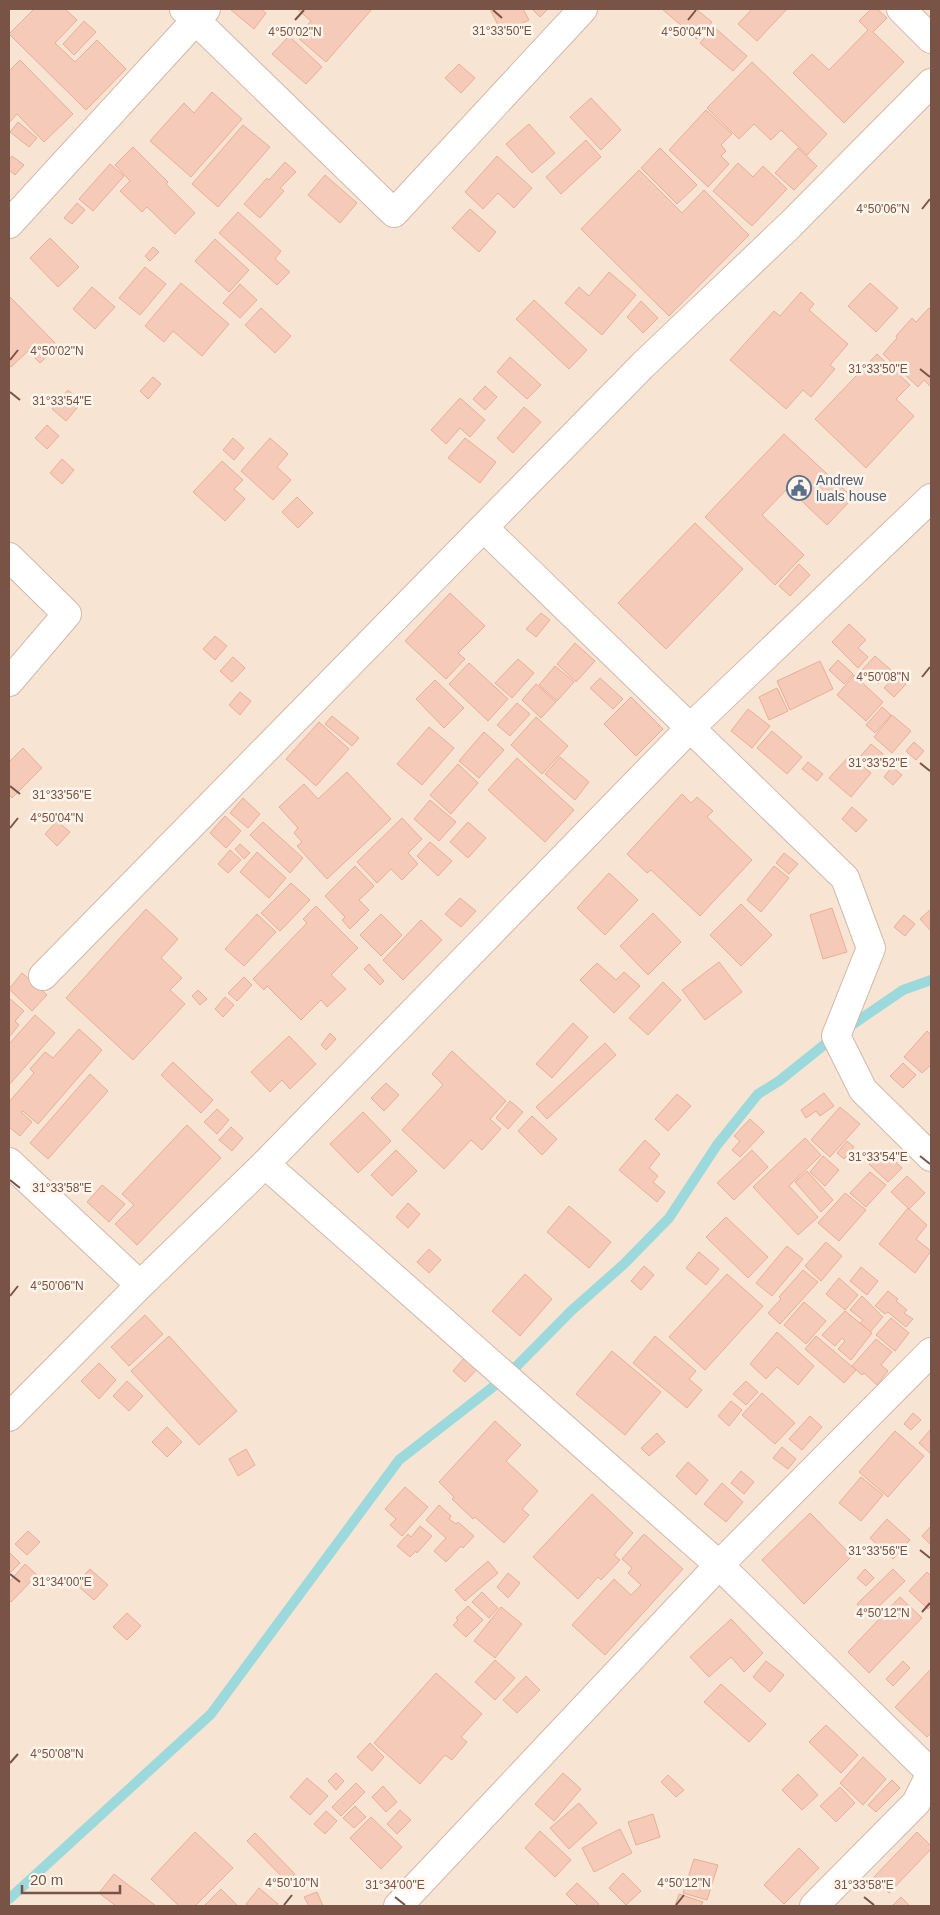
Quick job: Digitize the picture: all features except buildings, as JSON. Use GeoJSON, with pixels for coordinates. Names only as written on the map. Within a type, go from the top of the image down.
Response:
{"type":"FeatureCollection","features":[{"type":"Feature","properties":{"kind":"street"},"geometry":{"type":"LineString","coordinates":[[9,224],[195,13],[394,213],[583,9]]}},
{"type":"Feature","properties":{"kind":"street"},"geometry":{"type":"LineString","coordinates":[[901,9],[931,39]]}},
{"type":"Feature","properties":{"kind":"street"},"geometry":{"type":"LineString","coordinates":[[43,976],[643,365],[790,225],[931,83]]}},
{"type":"Feature","properties":{"kind":"street"},"geometry":{"type":"LineString","coordinates":[[9,1417],[265,1164],[690,728],[931,498]]}},
{"type":"Feature","properties":{"kind":"street"},"geometry":{"type":"LineString","coordinates":[[484,528],[845,878],[871,948],[836,1036],[863,1090],[931,1157]]}},
{"type":"Feature","properties":{"kind":"street"},"geometry":{"type":"LineString","coordinates":[[9,557],[67,614],[9,682]]}},
{"type":"Feature","properties":{"kind":"street"},"geometry":{"type":"LineString","coordinates":[[9,1162],[140,1286]]}},
{"type":"Feature","properties":{"kind":"street"},"geometry":{"type":"LineString","coordinates":[[265,1164],[719,1565],[931,1773],[924,1808],[814,1906]]}},
{"type":"Feature","properties":{"kind":"street"},"geometry":{"type":"LineString","coordinates":[[398,1906],[719,1565],[931,1352]]}},
{"type":"Feature","properties":{"kind":"shaded area"},"geometry":{"type":"Polygon","coordinates":[[[9,9],[931,9],[931,1906],[9,1906],[9,9]]]}},
{"type":"Feature","properties":{"kind":"waterway"},"geometry":{"type":"LineString","coordinates":[[846,1029],[903,990],[931,980]]}},
{"type":"Feature","properties":{"kind":"waterway"},"geometry":{"type":"LineString","coordinates":[[9,1899],[211,1714],[399,1460],[507,1376],[571,1311],[624,1264],[669,1218],[717,1145],[758,1094],[779,1081],[834,1037]]}},
{"type":"Feature","properties":{"kind":"place","name":"Andrew luals house"},"geometry":{"type":"Point","coordinates":[799,488]}}]}
